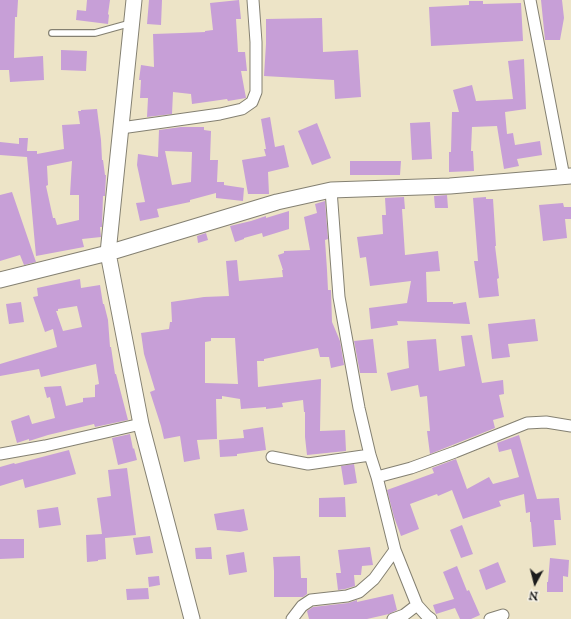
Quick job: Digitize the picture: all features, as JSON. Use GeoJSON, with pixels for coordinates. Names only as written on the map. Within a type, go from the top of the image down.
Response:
{"type":"FeatureCollection","features":[{"type":"Feature","properties":{"kind":"main road"},"geometry":{"type":"LineString","coordinates":[[134,0],[108,253],[141,424],[192,619]]}},
{"type":"Feature","properties":{"kind":"main road"},"geometry":{"type":"LineString","coordinates":[[0,280],[108,253],[277,202],[331,190],[450,186],[567,177]]}},
{"type":"Feature","properties":{"kind":"street"},"geometry":{"type":"LineString","coordinates":[[121,128],[220,114],[242,109],[252,102],[256,92],[256,42],[253,0]]}},
{"type":"Feature","properties":{"kind":"street"},"geometry":{"type":"LineString","coordinates":[[530,0],[567,177]]}},
{"type":"Feature","properties":{"kind":"street"},"geometry":{"type":"LineString","coordinates":[[331,190],[339,297],[359,408],[395,550],[417,605],[431,619]]}},
{"type":"Feature","properties":{"kind":"street"},"geometry":{"type":"LineString","coordinates":[[377,477],[411,468],[527,423],[546,422],[571,426]]}},
{"type":"Feature","properties":{"kind":"street"},"geometry":{"type":"LineString","coordinates":[[0,454],[45,446],[141,424]]}},
{"type":"Feature","properties":{"kind":"street"},"geometry":{"type":"LineString","coordinates":[[272,457],[308,464],[370,455]]}},
{"type":"Feature","properties":{"kind":"street"},"geometry":{"type":"LineString","coordinates":[[292,619],[302,606],[311,600],[346,596],[359,592],[374,579],[395,550]]}},
{"type":"Feature","properties":{"kind":"street"},"geometry":{"type":"LineString","coordinates":[[393,619],[404,615],[417,605]]}},
{"type":"Feature","properties":{"kind":"street"},"geometry":{"type":"LineString","coordinates":[[490,619],[503,615]]}},
{"type":"Feature","properties":{"kind":"lane"},"geometry":{"type":"LineString","coordinates":[[52,33],[95,33],[131,23]]}},
{"type":"Feature","properties":{"kind":"building"},"geometry":{"type":"Polygon","coordinates":[[[0,0],[18,0],[17,17],[15,17],[14,58],[43,56],[44,80],[10,82],[9,70],[0,70],[0,0]]]}},
{"type":"Feature","properties":{"kind":"building"},"geometry":{"type":"Polygon","coordinates":[[[87,0],[110,0],[108,24],[76,20],[77,10],[86,11],[87,0]]]}},
{"type":"Feature","properties":{"kind":"building"},"geometry":{"type":"Polygon","coordinates":[[[149,0],[162,0],[161,25],[147,24],[149,0]]]}},
{"type":"Feature","properties":{"kind":"building"},"geometry":{"type":"Polygon","coordinates":[[[239,0],[241,19],[236,19],[238,52],[245,52],[247,71],[241,71],[246,98],[192,104],[191,94],[173,92],[172,114],[147,117],[148,98],[140,98],[141,80],[139,80],[141,65],[154,67],[153,34],[205,32],[213,30],[210,3],[239,0]]]}},
{"type":"Feature","properties":{"kind":"building"},"geometry":{"type":"Polygon","coordinates":[[[541,0],[562,0],[564,18],[560,40],[545,40],[541,0]]]}},
{"type":"Feature","properties":{"kind":"building"},"geometry":{"type":"Polygon","coordinates":[[[469,1],[483,1],[483,4],[521,3],[523,41],[431,46],[429,7],[469,5],[469,1]]]}},
{"type":"Feature","properties":{"kind":"building"},"geometry":{"type":"Polygon","coordinates":[[[322,18],[323,52],[358,50],[361,97],[335,99],[334,80],[264,76],[266,19],[322,18]]]}},
{"type":"Feature","properties":{"kind":"building"},"geometry":{"type":"Polygon","coordinates":[[[61,50],[87,51],[86,71],[61,70],[61,50]]]}},
{"type":"Feature","properties":{"kind":"building"},"geometry":{"type":"Polygon","coordinates":[[[524,59],[526,109],[505,112],[507,134],[513,133],[515,145],[540,141],[542,155],[517,159],[519,166],[504,169],[497,126],[472,127],[471,151],[473,151],[474,171],[449,172],[452,112],[459,112],[453,90],[472,85],[476,101],[513,99],[508,61],[524,59]]]}},
{"type":"Feature","properties":{"kind":"building"},"geometry":{"type":"Polygon","coordinates":[[[97,109],[102,160],[106,175],[105,196],[103,196],[102,227],[100,227],[101,237],[82,239],[84,247],[36,256],[27,157],[0,155],[0,142],[19,144],[19,138],[28,138],[27,151],[37,151],[37,154],[64,149],[62,125],[80,124],[78,111],[97,109]],[[72,161],[47,166],[48,185],[46,186],[53,218],[55,218],[57,225],[79,220],[79,195],[70,195],[72,161]]]}},
{"type":"Feature","properties":{"kind":"building"},"geometry":{"type":"Polygon","coordinates":[[[270,117],[275,147],[284,145],[289,167],[268,172],[269,194],[248,194],[242,160],[266,156],[261,119],[270,117]]]}},
{"type":"Feature","properties":{"kind":"building"},"geometry":{"type":"Polygon","coordinates":[[[430,122],[432,159],[412,160],[410,123],[430,122]]]}},
{"type":"Feature","properties":{"kind":"building"},"geometry":{"type":"Polygon","coordinates":[[[317,123],[331,158],[312,165],[298,131],[317,123]]]}},
{"type":"Feature","properties":{"kind":"building"},"geometry":{"type":"Polygon","coordinates":[[[181,127],[204,127],[204,130],[211,131],[210,160],[218,160],[217,182],[224,182],[224,185],[244,188],[243,201],[216,198],[216,193],[190,200],[190,202],[157,209],[159,217],[140,221],[136,203],[145,202],[137,165],[138,154],[158,157],[159,130],[181,127]],[[165,151],[172,185],[191,182],[192,152],[165,151]]]}},
{"type":"Feature","properties":{"kind":"building"},"geometry":{"type":"Polygon","coordinates":[[[350,161],[401,161],[400,175],[350,175],[350,161]]]}},
{"type":"Feature","properties":{"kind":"building"},"geometry":{"type":"Polygon","coordinates":[[[12,192],[36,262],[24,265],[20,255],[0,261],[0,195],[12,192]]]}},
{"type":"Feature","properties":{"kind":"building"},"geometry":{"type":"Polygon","coordinates":[[[447,195],[448,208],[435,208],[434,196],[447,195]]]}},
{"type":"Feature","properties":{"kind":"building"},"geometry":{"type":"Polygon","coordinates":[[[404,197],[405,209],[402,209],[405,255],[438,251],[440,271],[426,272],[427,302],[453,302],[453,304],[466,302],[470,324],[397,321],[398,325],[371,329],[369,308],[407,303],[411,281],[370,286],[366,257],[360,258],[357,237],[383,234],[382,215],[386,215],[385,198],[404,197]]]}},
{"type":"Feature","properties":{"kind":"building"},"geometry":{"type":"Polygon","coordinates":[[[486,197],[486,199],[493,199],[499,296],[479,298],[474,261],[478,261],[473,198],[486,197]]]}},
{"type":"Feature","properties":{"kind":"building"},"geometry":{"type":"Polygon","coordinates":[[[325,201],[328,239],[325,240],[328,290],[331,290],[332,322],[340,341],[344,365],[331,368],[329,357],[320,357],[318,348],[264,359],[264,361],[257,361],[258,387],[321,379],[320,431],[345,430],[346,451],[307,455],[303,400],[282,403],[283,407],[241,409],[240,399],[222,396],[222,399],[216,399],[217,439],[197,440],[200,459],[184,462],[180,436],[164,439],[150,392],[155,390],[144,354],[141,333],[169,329],[170,322],[172,322],[171,302],[204,297],[229,296],[226,261],[237,260],[239,281],[283,277],[283,270],[278,255],[284,253],[284,251],[310,250],[304,217],[317,213],[315,204],[325,201]],[[211,338],[211,341],[205,342],[205,383],[238,384],[235,338],[211,338]]]}},
{"type":"Feature","properties":{"kind":"building"},"geometry":{"type":"Polygon","coordinates":[[[563,203],[564,207],[571,207],[571,219],[565,219],[567,238],[543,241],[539,205],[563,203]]]}},
{"type":"Feature","properties":{"kind":"building"},"geometry":{"type":"Polygon","coordinates":[[[289,211],[289,229],[263,237],[262,233],[235,242],[230,226],[289,211]]]}},
{"type":"Feature","properties":{"kind":"building"},"geometry":{"type":"Polygon","coordinates":[[[206,233],[208,240],[198,243],[197,236],[206,233]]]}},
{"type":"Feature","properties":{"kind":"building"},"geometry":{"type":"Polygon","coordinates":[[[80,279],[81,288],[100,285],[103,304],[108,320],[110,347],[115,374],[128,420],[95,427],[94,424],[17,443],[11,421],[29,415],[32,424],[55,418],[50,397],[47,398],[44,387],[61,386],[66,406],[83,402],[83,398],[95,397],[95,385],[99,384],[96,364],[41,377],[39,369],[0,376],[0,364],[57,347],[53,329],[45,332],[33,297],[38,296],[37,288],[80,279]],[[77,306],[58,309],[58,311],[56,311],[63,331],[82,327],[77,306]]]}},
{"type":"Feature","properties":{"kind":"building"},"geometry":{"type":"Polygon","coordinates":[[[21,302],[24,322],[9,324],[6,304],[21,302]]]}},
{"type":"Feature","properties":{"kind":"building"},"geometry":{"type":"Polygon","coordinates":[[[535,319],[538,341],[508,344],[510,357],[492,359],[488,324],[535,319]]]}},
{"type":"Feature","properties":{"kind":"building"},"geometry":{"type":"Polygon","coordinates":[[[472,335],[482,383],[503,380],[504,394],[499,395],[504,417],[493,420],[495,428],[430,454],[427,431],[430,431],[427,396],[420,397],[418,385],[391,391],[387,373],[409,368],[407,341],[436,339],[439,371],[465,366],[461,336],[472,335]]]}},
{"type":"Feature","properties":{"kind":"building"},"geometry":{"type":"Polygon","coordinates":[[[373,339],[377,373],[360,373],[354,341],[373,339]]]}},
{"type":"Feature","properties":{"kind":"building"},"geometry":{"type":"Polygon","coordinates":[[[263,427],[266,450],[237,454],[237,456],[220,457],[219,440],[244,438],[243,430],[263,427]]]}},
{"type":"Feature","properties":{"kind":"building"},"geometry":{"type":"Polygon","coordinates":[[[130,434],[137,460],[118,465],[112,438],[130,434]]]}},
{"type":"Feature","properties":{"kind":"building"},"geometry":{"type":"Polygon","coordinates":[[[519,435],[537,499],[559,498],[561,520],[554,520],[556,545],[533,547],[530,512],[526,513],[524,494],[499,501],[501,506],[463,519],[452,490],[438,496],[437,494],[410,504],[419,529],[401,536],[387,490],[434,473],[432,468],[456,459],[467,489],[489,477],[493,484],[519,477],[511,449],[499,452],[497,443],[519,435]]]}},
{"type":"Feature","properties":{"kind":"building"},"geometry":{"type":"Polygon","coordinates":[[[69,450],[76,474],[25,488],[23,479],[0,486],[0,467],[69,450]]]}},
{"type":"Feature","properties":{"kind":"building"},"geometry":{"type":"Polygon","coordinates":[[[354,464],[357,483],[344,485],[341,466],[354,464]]]}},
{"type":"Feature","properties":{"kind":"building"},"geometry":{"type":"Polygon","coordinates":[[[127,468],[136,535],[105,538],[106,559],[87,562],[86,535],[102,534],[97,498],[111,496],[108,470],[127,468]]]}},
{"type":"Feature","properties":{"kind":"building"},"geometry":{"type":"Polygon","coordinates":[[[345,497],[346,517],[319,517],[319,498],[345,497]]]}},
{"type":"Feature","properties":{"kind":"building"},"geometry":{"type":"Polygon","coordinates":[[[58,507],[61,525],[39,528],[37,510],[58,507]]]}},
{"type":"Feature","properties":{"kind":"building"},"geometry":{"type":"Polygon","coordinates":[[[244,509],[248,530],[240,532],[217,530],[214,514],[244,509]]]}},
{"type":"Feature","properties":{"kind":"building"},"geometry":{"type":"Polygon","coordinates":[[[462,525],[473,554],[461,558],[450,530],[462,525]]]}},
{"type":"Feature","properties":{"kind":"building"},"geometry":{"type":"Polygon","coordinates":[[[150,536],[153,553],[136,555],[133,538],[150,536]]]}},
{"type":"Feature","properties":{"kind":"building"},"geometry":{"type":"Polygon","coordinates":[[[0,539],[24,539],[24,558],[0,559],[0,539]]]}},
{"type":"Feature","properties":{"kind":"building"},"geometry":{"type":"Polygon","coordinates":[[[211,547],[212,559],[196,559],[195,548],[211,547]]]}},
{"type":"Feature","properties":{"kind":"building"},"geometry":{"type":"Polygon","coordinates":[[[370,547],[373,565],[362,566],[361,575],[354,575],[355,586],[338,590],[336,573],[341,573],[338,550],[370,547]]]}},
{"type":"Feature","properties":{"kind":"building"},"geometry":{"type":"Polygon","coordinates":[[[244,552],[247,572],[229,575],[226,555],[244,552]]]}},
{"type":"Feature","properties":{"kind":"building"},"geometry":{"type":"Polygon","coordinates":[[[300,556],[301,578],[307,578],[307,594],[303,597],[274,597],[273,557],[300,556]]]}},
{"type":"Feature","properties":{"kind":"building"},"geometry":{"type":"Polygon","coordinates":[[[550,558],[569,560],[568,577],[563,576],[563,592],[547,592],[550,558]]]}},
{"type":"Feature","properties":{"kind":"building"},"geometry":{"type":"Polygon","coordinates":[[[498,562],[506,582],[486,590],[479,570],[498,562]]]}},
{"type":"Feature","properties":{"kind":"building"},"geometry":{"type":"Polygon","coordinates":[[[457,566],[467,591],[469,590],[480,615],[471,619],[460,619],[455,608],[436,614],[433,605],[454,599],[443,572],[457,566]]]}},
{"type":"Feature","properties":{"kind":"building"},"geometry":{"type":"Polygon","coordinates":[[[159,576],[160,585],[149,587],[148,577],[159,576]]]}},
{"type":"Feature","properties":{"kind":"building"},"geometry":{"type":"Polygon","coordinates":[[[148,588],[149,599],[127,600],[126,589],[148,588]]]}},
{"type":"Feature","properties":{"kind":"building"},"geometry":{"type":"Polygon","coordinates":[[[393,594],[397,610],[389,614],[367,619],[309,619],[307,611],[313,607],[348,603],[357,600],[357,602],[393,594]]]}}]}
